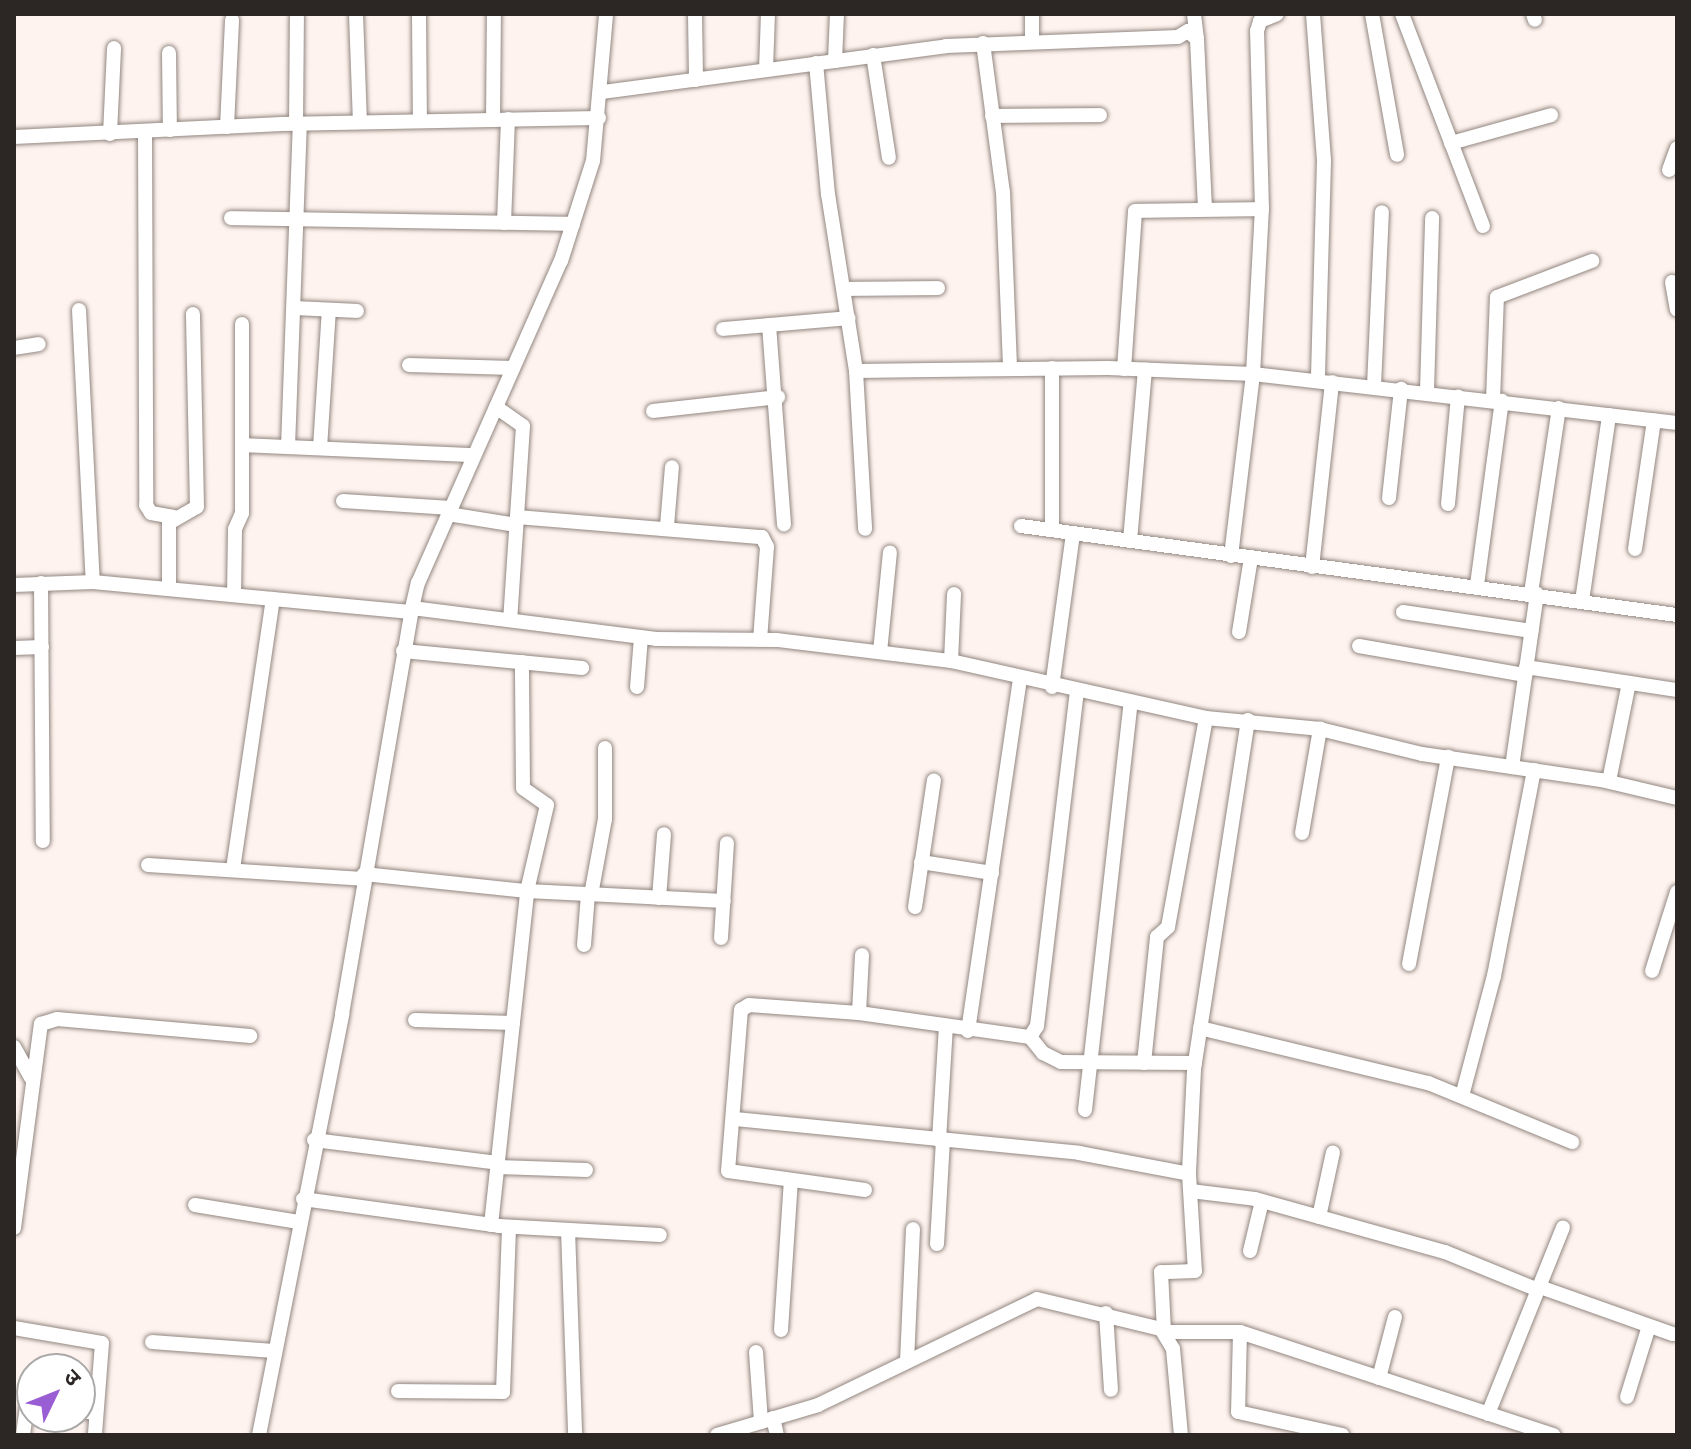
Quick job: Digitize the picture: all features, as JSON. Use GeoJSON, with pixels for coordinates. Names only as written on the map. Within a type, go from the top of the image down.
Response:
{"type":"FeatureCollection","features":[{"type":"Feature","properties":{"kind":"street"},"geometry":{"type":"LineString","coordinates":[[356,14],[360,122]]}},
{"type":"Feature","properties":{"kind":"street"},"geometry":{"type":"LineString","coordinates":[[419,14],[420,121]]}},
{"type":"Feature","properties":{"kind":"street"},"geometry":{"type":"LineString","coordinates":[[494,14],[504,223]]}},
{"type":"Feature","properties":{"kind":"street"},"geometry":{"type":"LineString","coordinates":[[259,1435],[411,610],[573,224],[593,161],[603,92],[606,14]]}},
{"type":"Feature","properties":{"kind":"street"},"geometry":{"type":"LineString","coordinates":[[695,14],[696,80]]}},
{"type":"Feature","properties":{"kind":"street"},"geometry":{"type":"LineString","coordinates":[[766,70],[768,14]]}},
{"type":"Feature","properties":{"kind":"street"},"geometry":{"type":"LineString","coordinates":[[835,61],[837,14]]}},
{"type":"Feature","properties":{"kind":"street"},"geometry":{"type":"LineString","coordinates":[[1032,14],[1032,42]]}},
{"type":"Feature","properties":{"kind":"street"},"geometry":{"type":"LineString","coordinates":[[1194,14],[1205,209]]}},
{"type":"Feature","properties":{"kind":"street"},"geometry":{"type":"LineString","coordinates":[[1231,556],[1253,374],[1262,209],[1257,31],[1260,21],[1277,14]]}},
{"type":"Feature","properties":{"kind":"street"},"geometry":{"type":"LineString","coordinates":[[1312,567],[1325,381],[1324,161],[1313,14]]}},
{"type":"Feature","properties":{"kind":"street"},"geometry":{"type":"LineString","coordinates":[[1372,14],[1397,155]]}},
{"type":"Feature","properties":{"kind":"street"},"geometry":{"type":"LineString","coordinates":[[1402,14],[1483,226]]}},
{"type":"Feature","properties":{"kind":"street"},"geometry":{"type":"LineString","coordinates":[[288,447],[300,220],[297,17]]}},
{"type":"Feature","properties":{"kind":"street"},"geometry":{"type":"LineString","coordinates":[[227,127],[232,20]]}},
{"type":"Feature","properties":{"kind":"street"},"geometry":{"type":"LineString","coordinates":[[603,92],[983,43],[1178,37],[1188,31],[1197,39]]}},
{"type":"Feature","properties":{"kind":"street"},"geometry":{"type":"LineString","coordinates":[[983,43],[1004,208],[1010,369]]}},
{"type":"Feature","properties":{"kind":"street"},"geometry":{"type":"LineString","coordinates":[[110,134],[114,48]]}},
{"type":"Feature","properties":{"kind":"street"},"geometry":{"type":"LineString","coordinates":[[169,53],[170,130]]}},
{"type":"Feature","properties":{"kind":"street"},"geometry":{"type":"LineString","coordinates":[[873,55],[889,158]]}},
{"type":"Feature","properties":{"kind":"street"},"geometry":{"type":"LineString","coordinates":[[816,63],[828,194],[856,371],[865,529]]}},
{"type":"Feature","properties":{"kind":"street"},"geometry":{"type":"LineString","coordinates":[[992,116],[1100,115]]}},
{"type":"Feature","properties":{"kind":"street"},"geometry":{"type":"LineString","coordinates":[[1451,143],[1551,115]]}},
{"type":"Feature","properties":{"kind":"street"},"geometry":{"type":"LineString","coordinates":[[14,137],[298,124],[599,118]]}},
{"type":"Feature","properties":{"kind":"street"},"geometry":{"type":"LineString","coordinates":[[145,132],[146,505],[151,513],[174,517],[193,514],[197,507],[193,314]]}},
{"type":"Feature","properties":{"kind":"street"},"geometry":{"type":"LineString","coordinates":[[1669,170],[1677,148]]}},
{"type":"Feature","properties":{"kind":"street"},"geometry":{"type":"LineString","coordinates":[[1124,369],[1132,215],[1142,208],[1262,209]]}},
{"type":"Feature","properties":{"kind":"street"},"geometry":{"type":"LineString","coordinates":[[1374,386],[1382,212]]}},
{"type":"Feature","properties":{"kind":"street"},"geometry":{"type":"LineString","coordinates":[[231,218],[573,224]]}},
{"type":"Feature","properties":{"kind":"street"},"geometry":{"type":"LineString","coordinates":[[1427,391],[1432,218]]}},
{"type":"Feature","properties":{"kind":"street"},"geometry":{"type":"LineString","coordinates":[[1477,585],[1498,401],[1494,300],[1592,261]]}},
{"type":"Feature","properties":{"kind":"street"},"geometry":{"type":"LineString","coordinates":[[1672,282],[1677,310]]}},
{"type":"Feature","properties":{"kind":"street"},"geometry":{"type":"LineString","coordinates":[[845,289],[938,288]]}},
{"type":"Feature","properties":{"kind":"street"},"geometry":{"type":"LineString","coordinates":[[296,308],[357,311]]}},
{"type":"Feature","properties":{"kind":"street"},"geometry":{"type":"LineString","coordinates":[[79,310],[93,582]]}},
{"type":"Feature","properties":{"kind":"street"},"geometry":{"type":"LineString","coordinates":[[320,448],[329,310]]}},
{"type":"Feature","properties":{"kind":"street"},"geometry":{"type":"LineString","coordinates":[[723,329],[849,318]]}},
{"type":"Feature","properties":{"kind":"street"},"geometry":{"type":"LineString","coordinates":[[234,595],[235,529],[242,513],[242,324]]}},
{"type":"Feature","properties":{"kind":"street"},"geometry":{"type":"LineString","coordinates":[[769,325],[778,397],[784,524]]}},
{"type":"Feature","properties":{"kind":"street"},"geometry":{"type":"LineString","coordinates":[[14,348],[39,344]]}},
{"type":"Feature","properties":{"kind":"street"},"geometry":{"type":"LineString","coordinates":[[409,365],[513,368]]}},
{"type":"Feature","properties":{"kind":"street"},"geometry":{"type":"LineString","coordinates":[[1052,368],[1052,530]]}},
{"type":"Feature","properties":{"kind":"street"},"geometry":{"type":"LineString","coordinates":[[856,371],[1052,368],[1253,374],[1427,391],[1677,423]]}},
{"type":"Feature","properties":{"kind":"street"},"geometry":{"type":"LineString","coordinates":[[1130,541],[1145,370]]}},
{"type":"Feature","properties":{"kind":"street"},"geometry":{"type":"LineString","coordinates":[[1389,498],[1401,389]]}},
{"type":"Feature","properties":{"kind":"street"},"geometry":{"type":"LineString","coordinates":[[1448,504],[1458,396]]}},
{"type":"Feature","properties":{"kind":"street"},"geometry":{"type":"LineString","coordinates":[[653,411],[778,397]]}},
{"type":"Feature","properties":{"kind":"street"},"geometry":{"type":"LineString","coordinates":[[496,407],[516,416],[523,426],[510,620]]}},
{"type":"Feature","properties":{"kind":"street"},"geometry":{"type":"LineString","coordinates":[[1512,767],[1559,408]]}},
{"type":"Feature","properties":{"kind":"street"},"geometry":{"type":"LineString","coordinates":[[1582,601],[1609,415]]}},
{"type":"Feature","properties":{"kind":"street"},"geometry":{"type":"LineString","coordinates":[[1635,549],[1654,420]]}},
{"type":"Feature","properties":{"kind":"street"},"geometry":{"type":"LineString","coordinates":[[242,445],[474,455]]}},
{"type":"Feature","properties":{"kind":"street"},"geometry":{"type":"LineString","coordinates":[[667,526],[672,467]]}},
{"type":"Feature","properties":{"kind":"street"},"geometry":{"type":"LineString","coordinates":[[343,501],[516,521],[667,526],[756,535],[765,541],[760,640]]}},
{"type":"Feature","properties":{"kind":"street"},"geometry":{"type":"LineString","coordinates":[[169,589],[169,523],[174,517]]}},
{"type":"Feature","properties":{"kind":"street"},"geometry":{"type":"LineString","coordinates":[[1021,526],[1312,567],[1477,585],[1677,615]]}},
{"type":"Feature","properties":{"kind":"street"},"geometry":{"type":"LineString","coordinates":[[1052,687],[1073,533]]}},
{"type":"Feature","properties":{"kind":"street"},"geometry":{"type":"LineString","coordinates":[[880,652],[890,552]]}},
{"type":"Feature","properties":{"kind":"street"},"geometry":{"type":"LineString","coordinates":[[1239,632],[1251,558]]}},
{"type":"Feature","properties":{"kind":"street"},"geometry":{"type":"LineString","coordinates":[[14,585],[93,582],[411,610],[641,637],[760,640],[951,661],[1052,687],[1206,718],[1320,729],[1448,757],[1609,781],[1677,798]]}},
{"type":"Feature","properties":{"kind":"street"},"geometry":{"type":"LineString","coordinates":[[41,583],[43,841]]}},
{"type":"Feature","properties":{"kind":"street"},"geometry":{"type":"LineString","coordinates":[[951,661],[954,594]]}},
{"type":"Feature","properties":{"kind":"street"},"geometry":{"type":"LineString","coordinates":[[233,869],[273,599]]}},
{"type":"Feature","properties":{"kind":"street"},"geometry":{"type":"LineString","coordinates":[[1403,612],[1532,631]]}},
{"type":"Feature","properties":{"kind":"street"},"geometry":{"type":"LineString","coordinates":[[637,687],[641,637]]}},
{"type":"Feature","properties":{"kind":"street"},"geometry":{"type":"LineString","coordinates":[[1359,646],[1677,690]]}},
{"type":"Feature","properties":{"kind":"street"},"geometry":{"type":"LineString","coordinates":[[14,648],[42,647]]}},
{"type":"Feature","properties":{"kind":"street"},"geometry":{"type":"LineString","coordinates":[[403,651],[582,668]]}},
{"type":"Feature","properties":{"kind":"street"},"geometry":{"type":"LineString","coordinates":[[491,1225],[527,891],[547,805],[523,788],[522,662]]}},
{"type":"Feature","properties":{"kind":"street"},"geometry":{"type":"LineString","coordinates":[[968,1031],[1020,679]]}},
{"type":"Feature","properties":{"kind":"street"},"geometry":{"type":"LineString","coordinates":[[1609,781],[1629,683]]}},
{"type":"Feature","properties":{"kind":"street"},"geometry":{"type":"LineString","coordinates":[[1030,1037],[1037,1026],[1077,692]]}},
{"type":"Feature","properties":{"kind":"street"},"geometry":{"type":"LineString","coordinates":[[1085,1110],[1131,702]]}},
{"type":"Feature","properties":{"kind":"street"},"geometry":{"type":"LineString","coordinates":[[1144,1063],[1157,937],[1168,927],[1206,718]]}},
{"type":"Feature","properties":{"kind":"street"},"geometry":{"type":"LineString","coordinates":[[1181,1435],[1173,1349],[1164,1332],[1161,1272],[1195,1271],[1189,1174],[1195,1063],[1248,720]]}},
{"type":"Feature","properties":{"kind":"street"},"geometry":{"type":"LineString","coordinates":[[1302,833],[1320,729]]}},
{"type":"Feature","properties":{"kind":"street"},"geometry":{"type":"LineString","coordinates":[[584,945],[590,894],[605,819],[605,748]]}},
{"type":"Feature","properties":{"kind":"street"},"geometry":{"type":"LineString","coordinates":[[1409,964],[1448,757]]}},
{"type":"Feature","properties":{"kind":"street"},"geometry":{"type":"LineString","coordinates":[[1462,1096],[1494,976],[1534,770]]}},
{"type":"Feature","properties":{"kind":"street"},"geometry":{"type":"LineString","coordinates":[[915,907],[934,780]]}},
{"type":"Feature","properties":{"kind":"street"},"geometry":{"type":"LineString","coordinates":[[659,898],[664,834]]}},
{"type":"Feature","properties":{"kind":"street"},"geometry":{"type":"LineString","coordinates":[[721,938],[727,843]]}},
{"type":"Feature","properties":{"kind":"street"},"geometry":{"type":"LineString","coordinates":[[921,862],[992,873]]}},
{"type":"Feature","properties":{"kind":"street"},"geometry":{"type":"LineString","coordinates":[[148,865],[724,901]]}},
{"type":"Feature","properties":{"kind":"street"},"geometry":{"type":"LineString","coordinates":[[1652,971],[1677,892]]}},
{"type":"Feature","properties":{"kind":"street"},"geometry":{"type":"LineString","coordinates":[[859,1013],[862,955]]}},
{"type":"Feature","properties":{"kind":"street"},"geometry":{"type":"LineString","coordinates":[[865,1190],[730,1173],[744,1006],[859,1013],[968,1031],[1030,1037],[1051,1059],[1089,1063],[1195,1063]]}},
{"type":"Feature","properties":{"kind":"street"},"geometry":{"type":"LineString","coordinates":[[415,1020],[513,1023]]}},
{"type":"Feature","properties":{"kind":"street"},"geometry":{"type":"LineString","coordinates":[[14,1228],[36,1031],[47,1021],[250,1036]]}},
{"type":"Feature","properties":{"kind":"street"},"geometry":{"type":"LineString","coordinates":[[937,1244],[946,1027]]}},
{"type":"Feature","properties":{"kind":"street"},"geometry":{"type":"LineString","coordinates":[[1200,1028],[1405,1076],[1572,1142]]}},
{"type":"Feature","properties":{"kind":"street"},"geometry":{"type":"LineString","coordinates":[[14,1047],[31,1078]]}},
{"type":"Feature","properties":{"kind":"street"},"geometry":{"type":"LineString","coordinates":[[735,1119],[1079,1153],[1189,1174]]}},
{"type":"Feature","properties":{"kind":"street"},"geometry":{"type":"LineString","coordinates":[[314,1140],[498,1165],[586,1170]]}},
{"type":"Feature","properties":{"kind":"street"},"geometry":{"type":"LineString","coordinates":[[1319,1217],[1333,1152]]}},
{"type":"Feature","properties":{"kind":"street"},"geometry":{"type":"LineString","coordinates":[[781,1330],[791,1180]]}},
{"type":"Feature","properties":{"kind":"street"},"geometry":{"type":"LineString","coordinates":[[1191,1191],[1262,1201],[1445,1252],[1673,1334]]}},
{"type":"Feature","properties":{"kind":"street"},"geometry":{"type":"LineString","coordinates":[[303,1199],[509,1227],[660,1235]]}},
{"type":"Feature","properties":{"kind":"street"},"geometry":{"type":"LineString","coordinates":[[1250,1251],[1262,1201]]}},
{"type":"Feature","properties":{"kind":"street"},"geometry":{"type":"LineString","coordinates":[[195,1205],[299,1222]]}},
{"type":"Feature","properties":{"kind":"street"},"geometry":{"type":"LineString","coordinates":[[398,1391],[503,1392],[509,1227]]}},
{"type":"Feature","properties":{"kind":"street"},"geometry":{"type":"LineString","coordinates":[[1488,1414],[1563,1227]]}},
{"type":"Feature","properties":{"kind":"street"},"geometry":{"type":"LineString","coordinates":[[907,1361],[913,1229]]}},
{"type":"Feature","properties":{"kind":"street"},"geometry":{"type":"LineString","coordinates":[[568,1230],[575,1435]]}},
{"type":"Feature","properties":{"kind":"street"},"geometry":{"type":"LineString","coordinates":[[717,1435],[818,1405],[1027,1301],[1106,1313],[1164,1332],[1240,1332],[1554,1435]]}},
{"type":"Feature","properties":{"kind":"street"},"geometry":{"type":"LineString","coordinates":[[1106,1313],[1111,1390]]}},
{"type":"Feature","properties":{"kind":"street"},"geometry":{"type":"LineString","coordinates":[[1379,1378],[1395,1317]]}},
{"type":"Feature","properties":{"kind":"street"},"geometry":{"type":"LineString","coordinates":[[1627,1397],[1649,1326]]}},
{"type":"Feature","properties":{"kind":"street"},"geometry":{"type":"LineString","coordinates":[[14,1328],[100,1340],[96,1413]]}},
{"type":"Feature","properties":{"kind":"street"},"geometry":{"type":"LineString","coordinates":[[1240,1332],[1238,1412],[1342,1435]]}},
{"type":"Feature","properties":{"kind":"street"},"geometry":{"type":"LineString","coordinates":[[152,1342],[274,1351]]}},
{"type":"Feature","properties":{"kind":"street"},"geometry":{"type":"LineString","coordinates":[[756,1352],[767,1420],[777,1435]]}}]}
